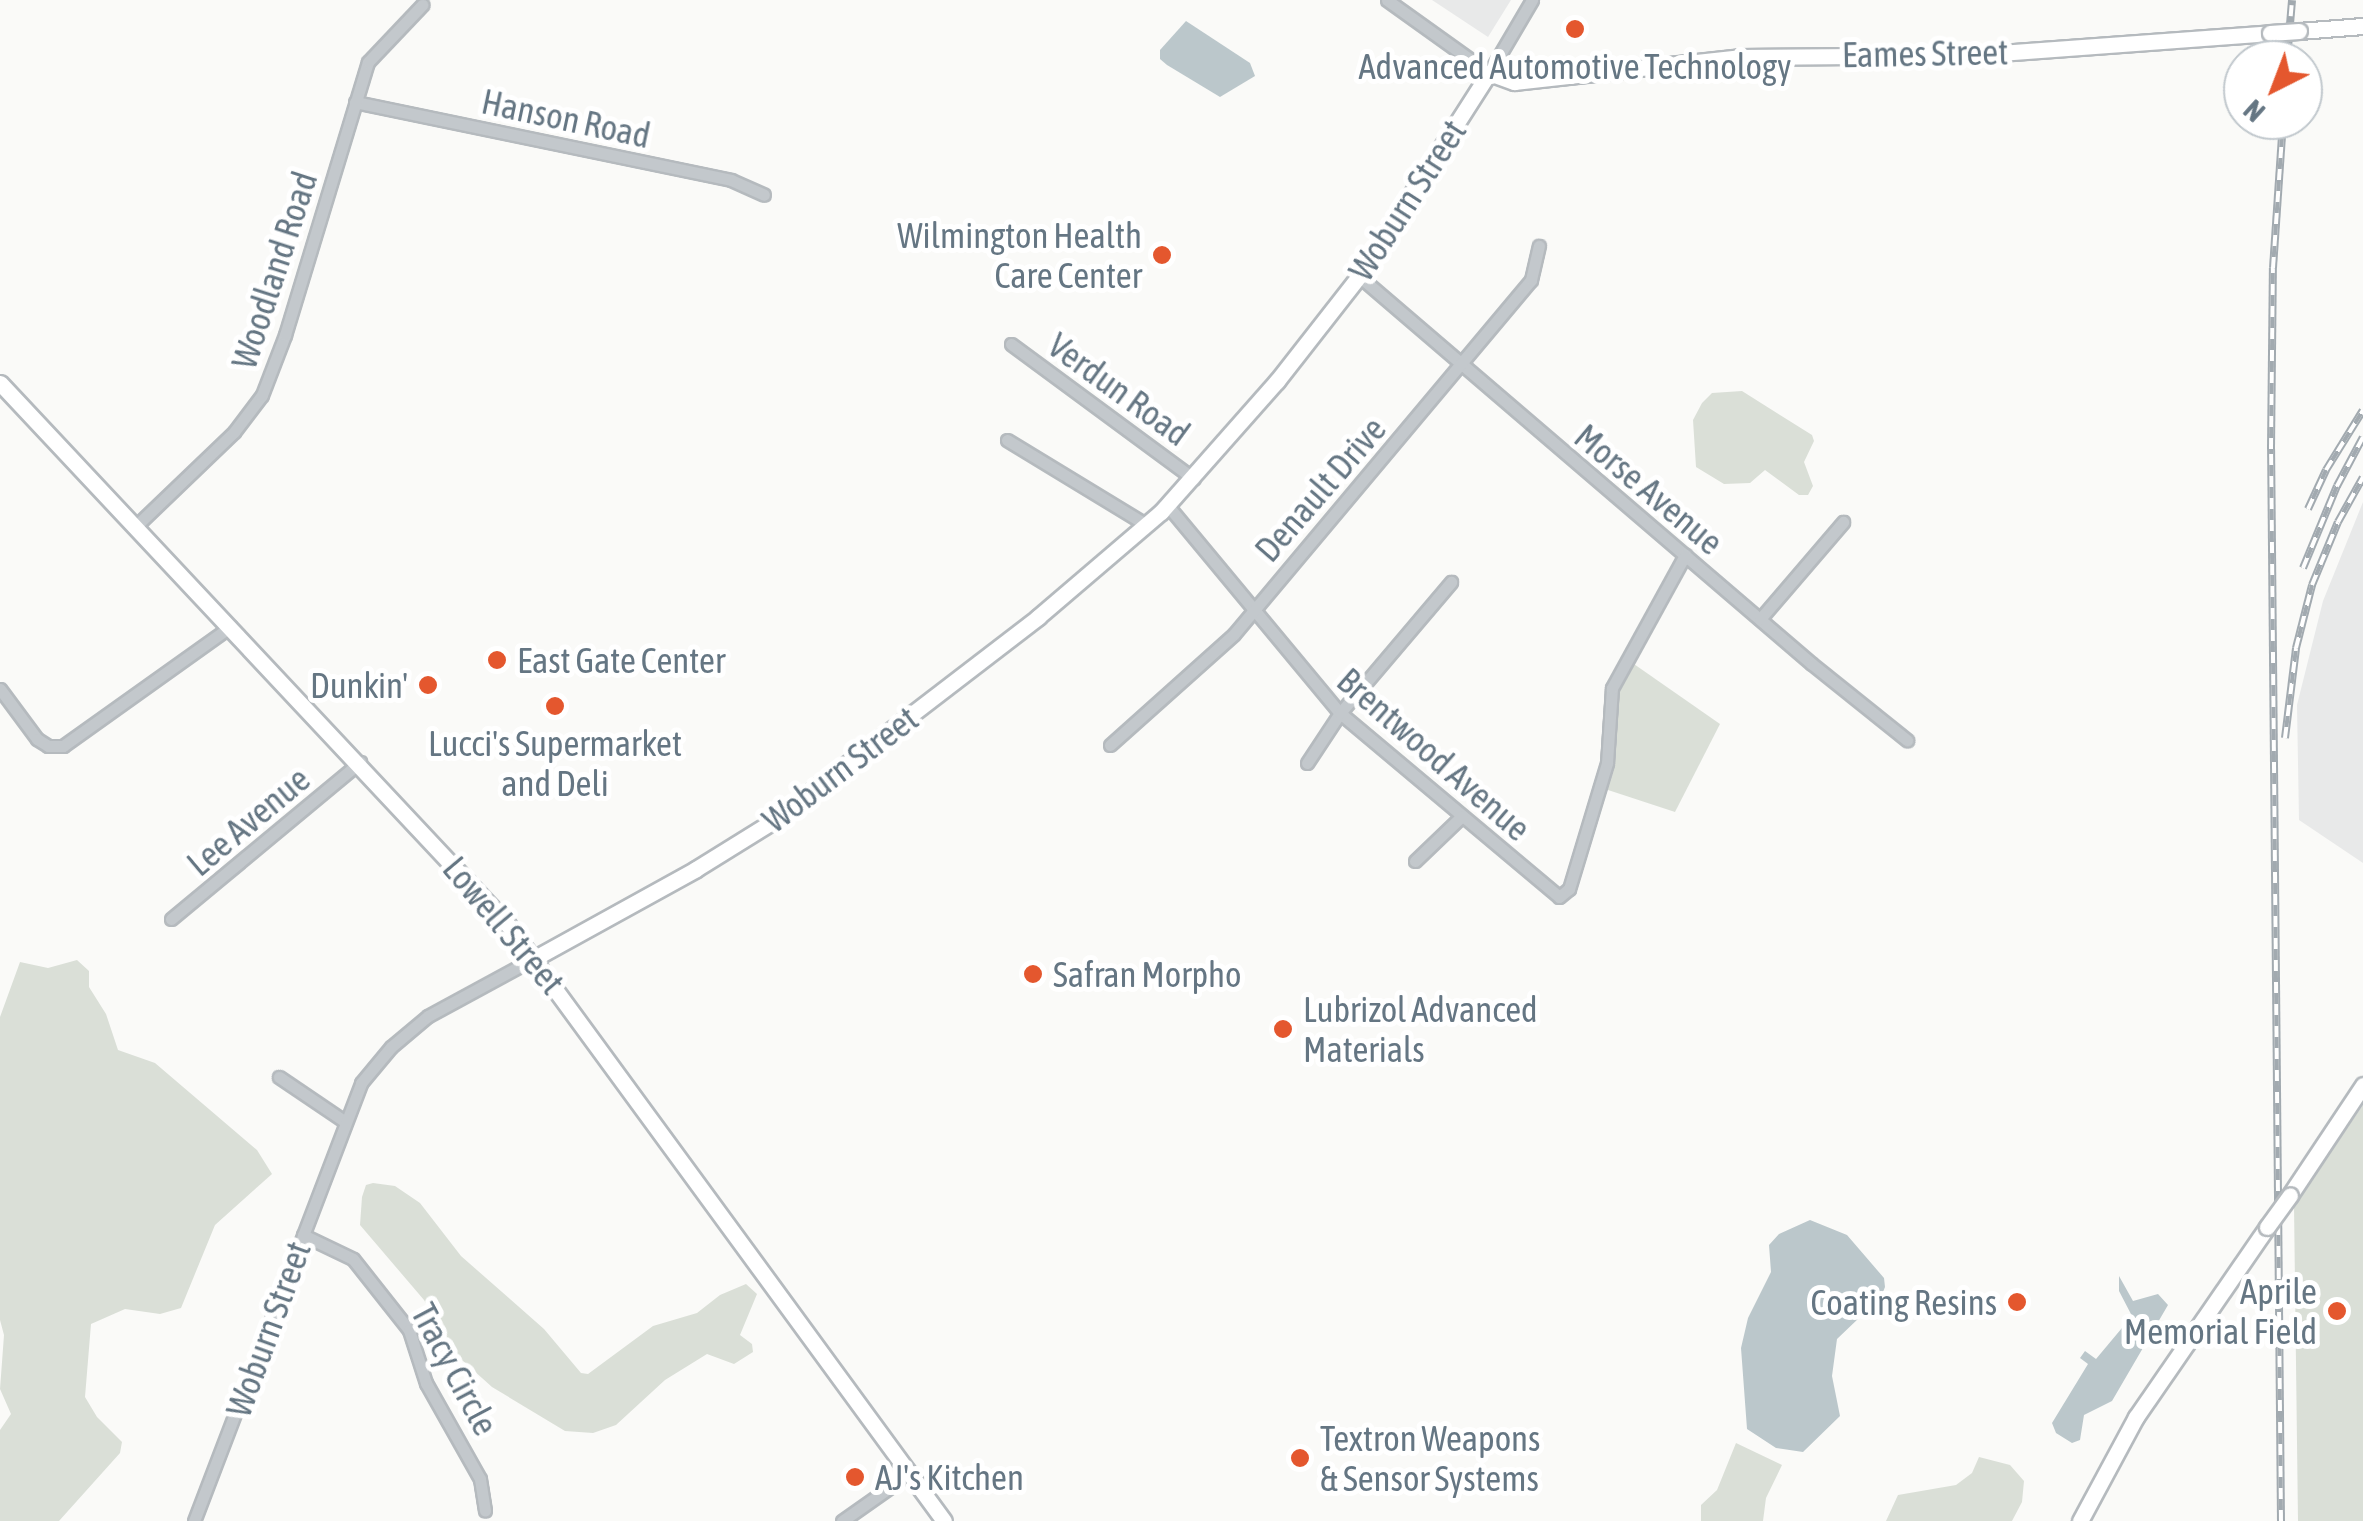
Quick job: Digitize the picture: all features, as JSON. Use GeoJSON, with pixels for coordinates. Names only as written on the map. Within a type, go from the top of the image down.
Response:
{"type":"FeatureCollection","features":[{"type":"Feature","properties":{"kind":"main road","name":"Eames Street"},"geometry":{"type":"LineString","coordinates":[[1489,73],[1514,82],[1740,57],[1973,54],[2363,26]]}},
{"type":"Feature","properties":{"kind":"main road","name":"Woburn Street"},"geometry":{"type":"LineString","coordinates":[[535,958],[696,870],[770,823],[1038,618],[1168,506],[1360,276],[1489,73]]}},
{"type":"Feature","properties":{"kind":"main road","name":"Lowell Street"},"geometry":{"type":"LineString","coordinates":[[0,383],[360,762],[535,958],[944,1521]]}},
{"type":"Feature","properties":{"kind":"main road"},"geometry":{"type":"LineString","coordinates":[[2080,1521],[2136,1417],[2363,1085]]}},
{"type":"Feature","properties":{"kind":"street"},"geometry":{"type":"LineString","coordinates":[[1387,0],[1489,73]]}},
{"type":"Feature","properties":{"kind":"street","name":"Woburn Street"},"geometry":{"type":"LineString","coordinates":[[1489,73],[1532,0]]}},
{"type":"Feature","properties":{"kind":"street","name":"Woodland Road"},"geometry":{"type":"LineString","coordinates":[[136,526],[234,432],[267,386],[372,55],[422,5]]}},
{"type":"Feature","properties":{"kind":"street","name":"Hanson Road"},"geometry":{"type":"LineString","coordinates":[[355,102],[732,180],[764,195]]}},
{"type":"Feature","properties":{"kind":"street","name":"Denault Drive"},"geometry":{"type":"LineString","coordinates":[[1110,745],[1209,660],[1254,611],[1534,276],[1539,246]]}},
{"type":"Feature","properties":{"kind":"street","name":"Morse Avenue"},"geometry":{"type":"LineString","coordinates":[[1360,276],[1907,740]]}},
{"type":"Feature","properties":{"kind":"street","name":"Verdun Road"},"geometry":{"type":"LineString","coordinates":[[1012,344],[1194,479]]}},
{"type":"Feature","properties":{"kind":"street"},"geometry":{"type":"LineString","coordinates":[[1006,440],[1146,525]]}},
{"type":"Feature","properties":{"kind":"street","name":"Brentwood Avenue"},"geometry":{"type":"LineString","coordinates":[[1168,506],[1340,713],[1558,897],[1569,890],[1607,763],[1612,688],[1686,555]]}},
{"type":"Feature","properties":{"kind":"street"},"geometry":{"type":"LineString","coordinates":[[1760,619],[1843,522]]}},
{"type":"Feature","properties":{"kind":"street"},"geometry":{"type":"LineString","coordinates":[[1307,763],[1340,713],[1451,582]]}},
{"type":"Feature","properties":{"kind":"street"},"geometry":{"type":"LineString","coordinates":[[0,689],[37,739],[61,747],[231,626]]}},
{"type":"Feature","properties":{"kind":"street","name":"Lee Avenue"},"geometry":{"type":"LineString","coordinates":[[171,919],[360,762]]}},
{"type":"Feature","properties":{"kind":"street"},"geometry":{"type":"LineString","coordinates":[[1416,861],[1462,816]]}},
{"type":"Feature","properties":{"kind":"street","name":"Woburn Street"},"geometry":{"type":"LineString","coordinates":[[194,1521],[344,1121],[369,1071],[411,1030],[443,1006],[535,958]]}},
{"type":"Feature","properties":{"kind":"street"},"geometry":{"type":"LineString","coordinates":[[279,1077],[344,1121]]}},
{"type":"Feature","properties":{"kind":"street","name":"Tracy Circle"},"geometry":{"type":"LineString","coordinates":[[303,1235],[353,1259],[409,1330],[426,1383],[480,1478],[485,1511]]}},
{"type":"Feature","properties":{"kind":"street"},"geometry":{"type":"LineString","coordinates":[[842,1521],[910,1473]]}},
{"type":"Feature","properties":{"kind":"shaded area"},"geometry":{"type":"Polygon","coordinates":[[[1432,0],[1511,0],[1488,37],[1432,0]]]}},
{"type":"Feature","properties":{"kind":"shaded area"},"geometry":{"type":"Polygon","coordinates":[[[1186,21],[1250,63],[1255,76],[1220,97],[1167,65],[1160,59],[1160,50],[1186,21]]]}},
{"type":"Feature","properties":{"kind":"shaded area"},"geometry":{"type":"Polygon","coordinates":[[[1742,391],[1812,435],[1814,441],[1804,462],[1813,486],[1808,495],[1799,495],[1765,470],[1750,483],[1724,484],[1696,467],[1693,420],[1702,403],[1712,393],[1742,391]]]}},
{"type":"Feature","properties":{"kind":"shaded area"},"geometry":{"type":"Polygon","coordinates":[[[2363,502],[2363,863],[2299,820],[2297,705],[2323,601],[2363,502]]]}},
{"type":"Feature","properties":{"kind":"shaded area"},"geometry":{"type":"Polygon","coordinates":[[[1631,662],[1720,724],[1675,812],[1605,789],[1612,708],[1631,662]]]}},
{"type":"Feature","properties":{"kind":"shaded area"},"geometry":{"type":"Polygon","coordinates":[[[77,960],[89,971],[89,987],[106,1014],[118,1050],[155,1063],[257,1150],[272,1174],[215,1225],[181,1308],[160,1314],[125,1309],[91,1324],[85,1397],[97,1417],[122,1442],[120,1453],[59,1521],[0,1521],[0,1430],[11,1414],[0,1389],[4,1335],[0,1320],[0,1017],[20,962],[48,968],[77,960]]]}},
{"type":"Feature","properties":{"kind":"shaded area"},"geometry":{"type":"Polygon","coordinates":[[[2363,1105],[2363,1521],[2298,1521],[2294,1205],[2363,1105]]]}},
{"type":"Feature","properties":{"kind":"shaded area"},"geometry":{"type":"Polygon","coordinates":[[[366,1185],[395,1186],[420,1203],[461,1256],[544,1329],[581,1373],[588,1374],[653,1326],[697,1313],[720,1295],[746,1284],[757,1294],[740,1335],[752,1344],[753,1352],[734,1364],[707,1354],[665,1380],[616,1425],[593,1433],[565,1431],[492,1387],[452,1351],[424,1300],[360,1225],[362,1197],[366,1185]]]}},
{"type":"Feature","properties":{"kind":"shaded area"},"geometry":{"type":"Polygon","coordinates":[[[1810,1220],[1847,1235],[1884,1278],[1885,1287],[1881,1297],[1837,1339],[1832,1376],[1840,1416],[1803,1452],[1776,1448],[1747,1429],[1741,1348],[1748,1318],[1771,1272],[1769,1245],[1779,1234],[1810,1220]]]}},
{"type":"Feature","properties":{"kind":"shaded area"},"geometry":{"type":"Polygon","coordinates":[[[2119,1276],[2133,1301],[2158,1294],[2168,1305],[2112,1401],[2084,1415],[2080,1440],[2072,1443],[2056,1433],[2052,1423],[2088,1364],[2080,1358],[2085,1351],[2096,1359],[2132,1316],[2119,1291],[2119,1276]]]}},
{"type":"Feature","properties":{"kind":"shaded area"},"geometry":{"type":"Polygon","coordinates":[[[1736,1443],[1782,1465],[1766,1498],[1763,1521],[1701,1521],[1701,1505],[1717,1490],[1736,1443]]]}},
{"type":"Feature","properties":{"kind":"shaded area"},"geometry":{"type":"Polygon","coordinates":[[[1979,1457],[2010,1465],[2024,1481],[2022,1502],[2012,1521],[1886,1521],[1898,1495],[1956,1485],[1972,1473],[1979,1457]]]}},
{"type":"Feature","properties":{"kind":"railway"},"geometry":{"type":"LineString","coordinates":[[2289,40],[2292,0]]}},
{"type":"Feature","properties":{"kind":"railway"},"geometry":{"type":"LineString","coordinates":[[2281,1521],[2271,449],[2273,268],[2282,140]]}},
{"type":"Feature","properties":{"kind":"railway"},"geometry":{"type":"LineString","coordinates":[[2308,509],[2326,470],[2363,410]]}},
{"type":"Feature","properties":{"kind":"railway"},"geometry":{"type":"LineString","coordinates":[[2303,568],[2337,486],[2363,437]]}},
{"type":"Feature","properties":{"kind":"railway"},"geometry":{"type":"LineString","coordinates":[[2285,738],[2296,648],[2312,585],[2338,522],[2363,477]]}},
{"type":"Feature","properties":{"kind":"place","name":"Advanced Automotive Technology"},"geometry":{"type":"Point","coordinates":[1575,29]}},
{"type":"Feature","properties":{"kind":"place","name":"Wilmington Health Care Center"},"geometry":{"type":"Point","coordinates":[1162,255]}},
{"type":"Feature","properties":{"kind":"place","name":"East Gate Center"},"geometry":{"type":"Point","coordinates":[497,660]}},
{"type":"Feature","properties":{"kind":"place","name":"Dunkin'"},"geometry":{"type":"Point","coordinates":[428,685]}},
{"type":"Feature","properties":{"kind":"place","name":"Lucci's Supermarket and Deli"},"geometry":{"type":"Point","coordinates":[555,706]}},
{"type":"Feature","properties":{"kind":"place","name":"Safran Morpho"},"geometry":{"type":"Point","coordinates":[1033,974]}},
{"type":"Feature","properties":{"kind":"place","name":"Lubrizol Advanced Materials"},"geometry":{"type":"Point","coordinates":[1283,1029]}},
{"type":"Feature","properties":{"kind":"place","name":"Coating Resins"},"geometry":{"type":"Point","coordinates":[2017,1302]}},
{"type":"Feature","properties":{"kind":"place","name":"Aprile Memorial Field"},"geometry":{"type":"Point","coordinates":[2337,1311]}},
{"type":"Feature","properties":{"kind":"place","name":"Textron Weapons & Sensor Systems"},"geometry":{"type":"Point","coordinates":[1300,1458]}},
{"type":"Feature","properties":{"kind":"place","name":"AJ's Kitchen"},"geometry":{"type":"Point","coordinates":[855,1477]}}]}
